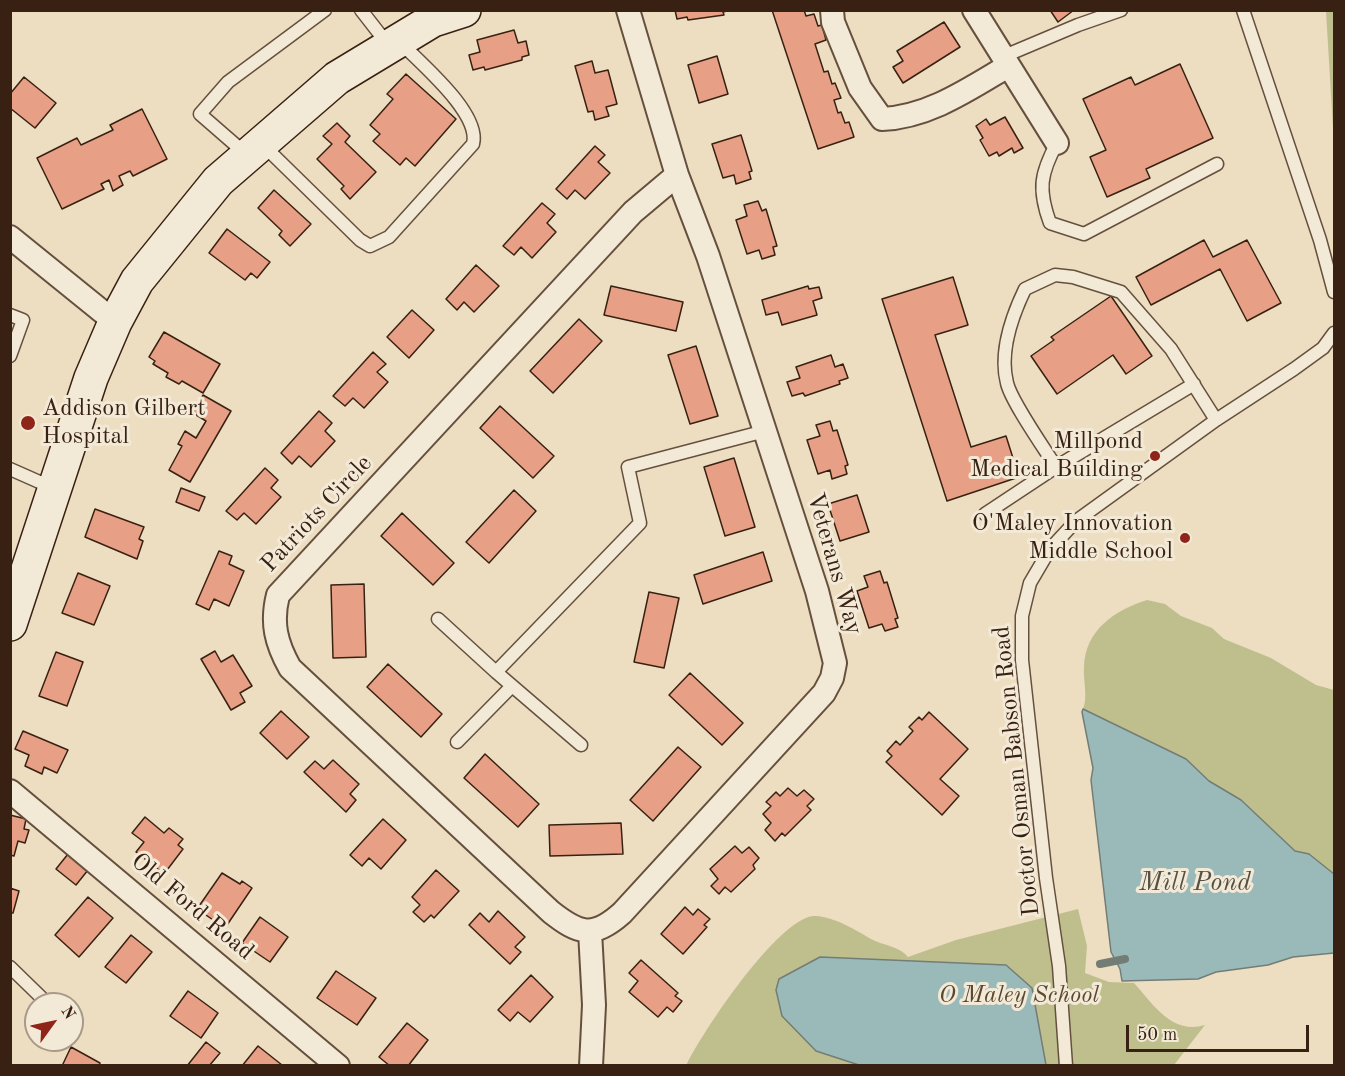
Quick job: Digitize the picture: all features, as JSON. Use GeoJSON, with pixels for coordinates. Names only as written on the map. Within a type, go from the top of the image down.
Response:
{"type":"FeatureCollection","features":[{"type":"Feature","properties":{"kind":"main road"},"geometry":{"type":"LineString","coordinates":[[10,624],[91,378],[115,322],[137,281],[218,181],[337,78],[433,20],[464,10]]}},
{"type":"Feature","properties":{"kind":"street","name":"Veterans Way"},"geometry":{"type":"LineString","coordinates":[[590,931],[610,924],[622,913],[824,693],[832,678],[835,663],[826,621],[708,256],[677,175],[627,10]]}},
{"type":"Feature","properties":{"kind":"street"},"geometry":{"type":"LineString","coordinates":[[832,10],[833,22],[860,88],[882,119],[900,118],[926,111],[1005,62]]}},
{"type":"Feature","properties":{"kind":"street"},"geometry":{"type":"LineString","coordinates":[[974,10],[1057,143]]}},
{"type":"Feature","properties":{"kind":"street","name":"Patriots Circle"},"geometry":{"type":"LineString","coordinates":[[590,931],[573,930],[551,912],[297,675],[282,653],[274,633],[273,612],[278,595],[633,212],[677,175]]}},
{"type":"Feature","properties":{"kind":"street"},"geometry":{"type":"LineString","coordinates":[[10,237],[115,322]]}},
{"type":"Feature","properties":{"kind":"street","name":"Old Ford Road"},"geometry":{"type":"LineString","coordinates":[[10,791],[338,1065]]}},
{"type":"Feature","properties":{"kind":"street"},"geometry":{"type":"LineString","coordinates":[[590,931],[594,1005],[591,1065]]}},
{"type":"Feature","properties":{"kind":"lane"},"geometry":{"type":"LineString","coordinates":[[325,10],[228,81],[200,114],[255,149],[360,240],[370,246],[389,237],[473,144],[476,135],[464,109],[361,10]]}},
{"type":"Feature","properties":{"kind":"lane"},"geometry":{"type":"LineString","coordinates":[[1005,62],[1078,25],[1121,10]]}},
{"type":"Feature","properties":{"kind":"lane"},"geometry":{"type":"LineString","coordinates":[[1243,10],[1320,240],[1335,292]]}},
{"type":"Feature","properties":{"kind":"lane"},"geometry":{"type":"LineString","coordinates":[[1057,143],[1043,174],[1041,198],[1050,223],[1084,234],[1216,164]]}},
{"type":"Feature","properties":{"kind":"lane"},"geometry":{"type":"LineString","coordinates":[[1056,467],[1007,384],[1007,336],[1025,289],[1055,275],[1121,292],[1171,349],[1216,420]]}},
{"type":"Feature","properties":{"kind":"lane"},"geometry":{"type":"LineString","coordinates":[[10,315],[23,320],[10,356]]}},
{"type":"Feature","properties":{"kind":"lane","name":"Doctor Osman Babson Road"},"geometry":{"type":"LineString","coordinates":[[1066,1065],[1059,966],[1046,878],[1022,660],[1022,616],[1030,583],[1045,558],[1076,521],[1216,420],[1323,348],[1335,333]]}},
{"type":"Feature","properties":{"kind":"lane"},"geometry":{"type":"LineString","coordinates":[[986,514],[1056,467],[1194,384]]}},
{"type":"Feature","properties":{"kind":"lane"},"geometry":{"type":"LineString","coordinates":[[496,672],[640,523],[628,467],[765,431]]}},
{"type":"Feature","properties":{"kind":"lane"},"geometry":{"type":"LineString","coordinates":[[10,469],[54,489]]}},
{"type":"Feature","properties":{"kind":"lane"},"geometry":{"type":"LineString","coordinates":[[438,619],[581,745]]}},
{"type":"Feature","properties":{"kind":"lane"},"geometry":{"type":"LineString","coordinates":[[457,742],[512,686]]}},
{"type":"Feature","properties":{"kind":"lane"},"geometry":{"type":"LineString","coordinates":[[10,967],[36,992]]}},
{"type":"Feature","properties":{"kind":"green space"},"geometry":{"type":"Polygon","coordinates":[[[1326,11],[1334,11],[1334,145],[1326,11]]]}},
{"type":"Feature","properties":{"kind":"green space"},"geometry":{"type":"Polygon","coordinates":[[[1147,600],[1165,604],[1181,616],[1212,628],[1224,639],[1271,658],[1316,685],[1334,690],[1334,874],[1309,854],[1295,851],[1241,800],[1209,781],[1186,759],[1083,709],[1084,667],[1090,642],[1096,632],[1113,616],[1147,600]]]}},
{"type":"Feature","properties":{"kind":"green space","name":"O Maley School"},"geometry":{"type":"Polygon","coordinates":[[[1078,909],[1087,946],[1085,973],[1109,982],[1134,983],[1164,1016],[1173,1022],[1193,1027],[1205,1025],[1174,1065],[686,1066],[707,1029],[743,978],[783,934],[801,920],[816,916],[845,924],[876,941],[896,948],[908,957],[956,940],[1078,909]]]}},
{"type":"Feature","properties":{"kind":"water","name":"Mill Pond"},"geometry":{"type":"Polygon","coordinates":[[[1083,709],[1186,759],[1209,781],[1241,800],[1295,851],[1309,854],[1334,874],[1334,953],[1293,957],[1268,965],[1216,972],[1198,979],[1122,981],[1120,969],[1111,952],[1091,780],[1093,768],[1083,709]]]}},
{"type":"Feature","properties":{"kind":"water"},"geometry":{"type":"Polygon","coordinates":[[[820,957],[1006,965],[1032,988],[1046,1065],[859,1065],[816,1051],[782,1016],[776,990],[779,979],[820,957]]]}},
{"type":"Feature","properties":{"kind":"building"},"geometry":{"type":"Polygon","coordinates":[[[675,10],[731,10],[723,12],[724,15],[688,20],[687,17],[677,19],[675,10]]]}},
{"type":"Feature","properties":{"kind":"building"},"geometry":{"type":"Polygon","coordinates":[[[772,10],[804,10],[806,16],[814,14],[818,26],[822,25],[826,40],[815,44],[824,72],[828,71],[832,84],[835,83],[841,98],[834,100],[838,113],[841,112],[845,123],[849,122],[854,137],[818,149],[772,10]]]}},
{"type":"Feature","properties":{"kind":"building"},"geometry":{"type":"Polygon","coordinates":[[[1050,10],[1074,10],[1058,22],[1050,10]]]}},
{"type":"Feature","properties":{"kind":"building"},"geometry":{"type":"Polygon","coordinates":[[[944,22],[960,47],[903,83],[893,67],[903,61],[897,51],[944,22]]]}},
{"type":"Feature","properties":{"kind":"building"},"geometry":{"type":"Polygon","coordinates":[[[514,30],[518,43],[526,41],[529,55],[522,57],[522,60],[485,70],[484,67],[473,70],[469,55],[480,52],[477,40],[514,30]]]}},
{"type":"Feature","properties":{"kind":"building"},"geometry":{"type":"Polygon","coordinates":[[[717,56],[728,94],[699,103],[688,65],[717,56]]]}},
{"type":"Feature","properties":{"kind":"building"},"geometry":{"type":"Polygon","coordinates":[[[592,61],[595,73],[608,70],[617,104],[606,107],[609,116],[595,120],[593,111],[588,112],[575,66],[592,61]]]}},
{"type":"Feature","properties":{"kind":"building"},"geometry":{"type":"Polygon","coordinates":[[[1180,64],[1213,138],[1146,169],[1150,178],[1107,197],[1090,157],[1106,150],[1083,99],[1131,77],[1135,85],[1180,64]]]}},
{"type":"Feature","properties":{"kind":"building"},"geometry":{"type":"Polygon","coordinates":[[[406,74],[456,119],[415,166],[406,158],[400,165],[373,141],[380,134],[370,125],[393,99],[387,94],[406,74]]]}},
{"type":"Feature","properties":{"kind":"building"},"geometry":{"type":"Polygon","coordinates":[[[24,77],[56,103],[35,128],[10,108],[10,94],[24,77]]]}},
{"type":"Feature","properties":{"kind":"building"},"geometry":{"type":"Polygon","coordinates":[[[142,109],[167,159],[133,176],[130,171],[119,176],[123,185],[113,191],[109,180],[101,184],[104,189],[62,209],[37,158],[77,138],[81,145],[113,130],[110,125],[142,109]]]}},
{"type":"Feature","properties":{"kind":"building"},"geometry":{"type":"Polygon","coordinates":[[[1005,117],[1023,148],[1014,153],[1012,148],[999,156],[997,152],[989,156],[980,140],[983,138],[976,126],[986,119],[990,125],[1005,117]]]}},
{"type":"Feature","properties":{"kind":"building"},"geometry":{"type":"Polygon","coordinates":[[[337,123],[350,136],[345,142],[376,172],[350,199],[341,189],[344,186],[317,159],[332,144],[323,136],[337,123]]]}},
{"type":"Feature","properties":{"kind":"building"},"geometry":{"type":"Polygon","coordinates":[[[741,135],[752,171],[749,172],[751,179],[736,184],[734,175],[723,178],[712,144],[741,135]]]}},
{"type":"Feature","properties":{"kind":"building"},"geometry":{"type":"Polygon","coordinates":[[[595,146],[605,155],[598,162],[610,173],[585,199],[575,190],[567,199],[556,189],[595,146]]]}},
{"type":"Feature","properties":{"kind":"building"},"geometry":{"type":"Polygon","coordinates":[[[274,190],[311,224],[290,246],[279,235],[282,231],[258,208],[274,190]]]}},
{"type":"Feature","properties":{"kind":"building"},"geometry":{"type":"Polygon","coordinates":[[[758,201],[762,211],[766,209],[777,246],[773,247],[775,255],[762,259],[759,250],[747,254],[736,220],[747,216],[744,205],[758,201]]]}},
{"type":"Feature","properties":{"kind":"building"},"geometry":{"type":"Polygon","coordinates":[[[542,203],[555,214],[547,223],[556,232],[532,258],[521,247],[514,255],[503,246],[542,203]]]}},
{"type":"Feature","properties":{"kind":"building"},"geometry":{"type":"Polygon","coordinates":[[[227,229],[270,262],[257,278],[251,273],[245,280],[209,253],[227,229]]]}},
{"type":"Feature","properties":{"kind":"building"},"geometry":{"type":"Polygon","coordinates":[[[1204,240],[1213,257],[1247,240],[1281,303],[1247,321],[1220,269],[1151,305],[1136,277],[1204,240]]]}},
{"type":"Feature","properties":{"kind":"building"},"geometry":{"type":"Polygon","coordinates":[[[476,265],[499,286],[474,312],[464,302],[457,310],[446,299],[476,265]]]}},
{"type":"Feature","properties":{"kind":"building"},"geometry":{"type":"Polygon","coordinates":[[[953,277],[968,325],[935,335],[971,447],[1006,436],[1019,477],[947,501],[882,299],[953,277]]]}},
{"type":"Feature","properties":{"kind":"building"},"geometry":{"type":"Polygon","coordinates":[[[611,286],[683,302],[676,331],[604,315],[611,286]]]}},
{"type":"Feature","properties":{"kind":"building"},"geometry":{"type":"Polygon","coordinates":[[[808,286],[809,289],[819,287],[822,298],[813,301],[817,315],[782,325],[778,312],[766,315],[762,300],[808,286]]]}},
{"type":"Feature","properties":{"kind":"building"},"geometry":{"type":"Polygon","coordinates":[[[1111,296],[1152,356],[1126,374],[1113,355],[1057,394],[1031,356],[1054,340],[1051,337],[1111,296]]]}},
{"type":"Feature","properties":{"kind":"building"},"geometry":{"type":"Polygon","coordinates":[[[412,310],[434,330],[409,358],[387,337],[412,310]]]}},
{"type":"Feature","properties":{"kind":"building"},"geometry":{"type":"Polygon","coordinates":[[[579,319],[602,341],[553,393],[530,371],[579,319]]]}},
{"type":"Feature","properties":{"kind":"building"},"geometry":{"type":"Polygon","coordinates":[[[164,332],[220,364],[203,393],[182,381],[179,384],[166,377],[168,373],[153,364],[155,361],[149,357],[164,332]]]}},
{"type":"Feature","properties":{"kind":"building"},"geometry":{"type":"Polygon","coordinates":[[[696,346],[718,416],[690,424],[668,355],[696,346]]]}},
{"type":"Feature","properties":{"kind":"building"},"geometry":{"type":"Polygon","coordinates":[[[373,352],[386,364],[377,372],[388,382],[364,408],[353,398],[345,406],[333,396],[373,352]]]}},
{"type":"Feature","properties":{"kind":"building"},"geometry":{"type":"Polygon","coordinates":[[[831,355],[835,367],[843,364],[848,378],[839,381],[840,384],[805,396],[803,393],[792,396],[787,382],[800,378],[796,367],[831,355]]]}},
{"type":"Feature","properties":{"kind":"building"},"geometry":{"type":"Polygon","coordinates":[[[203,395],[231,411],[190,482],[169,470],[182,446],[178,444],[185,431],[196,438],[206,421],[193,413],[203,395]]]}},
{"type":"Feature","properties":{"kind":"building"},"geometry":{"type":"Polygon","coordinates":[[[500,406],[554,456],[533,478],[480,428],[500,406]]]}},
{"type":"Feature","properties":{"kind":"building"},"geometry":{"type":"Polygon","coordinates":[[[319,411],[332,423],[325,431],[335,441],[311,467],[299,456],[292,464],[281,453],[319,411]]]}},
{"type":"Feature","properties":{"kind":"building"},"geometry":{"type":"Polygon","coordinates":[[[830,421],[833,431],[837,430],[848,465],[845,466],[847,474],[832,479],[830,470],[818,474],[807,440],[820,436],[816,425],[830,421]]]}},
{"type":"Feature","properties":{"kind":"building"},"geometry":{"type":"Polygon","coordinates":[[[734,458],[755,527],[725,536],[704,467],[734,458]]]}},
{"type":"Feature","properties":{"kind":"building"},"geometry":{"type":"Polygon","coordinates":[[[265,468],[278,480],[271,488],[281,497],[256,524],[244,513],[237,520],[226,511],[265,468]]]}},
{"type":"Feature","properties":{"kind":"building"},"geometry":{"type":"Polygon","coordinates":[[[181,488],[205,497],[199,511],[176,502],[181,488]]]}},
{"type":"Feature","properties":{"kind":"building"},"geometry":{"type":"Polygon","coordinates":[[[514,490],[536,511],[489,563],[466,542],[514,490]]]}},
{"type":"Feature","properties":{"kind":"building"},"geometry":{"type":"Polygon","coordinates":[[[857,495],[869,532],[840,541],[828,504],[857,495]]]}},
{"type":"Feature","properties":{"kind":"building"},"geometry":{"type":"Polygon","coordinates":[[[95,509],[144,527],[139,539],[143,541],[137,559],[85,537],[95,509]]]}},
{"type":"Feature","properties":{"kind":"building"},"geometry":{"type":"Polygon","coordinates":[[[402,513],[454,563],[433,585],[381,536],[402,513]]]}},
{"type":"Feature","properties":{"kind":"building"},"geometry":{"type":"Polygon","coordinates":[[[219,551],[232,556],[229,564],[244,571],[229,606],[214,599],[209,610],[196,604],[219,551]]]}},
{"type":"Feature","properties":{"kind":"building"},"geometry":{"type":"Polygon","coordinates":[[[763,552],[772,581],[703,604],[694,575],[763,552]]]}},
{"type":"Feature","properties":{"kind":"building"},"geometry":{"type":"Polygon","coordinates":[[[880,571],[884,583],[887,582],[898,618],[895,619],[898,627],[885,631],[882,624],[869,628],[857,591],[868,587],[864,576],[880,571]]]}},
{"type":"Feature","properties":{"kind":"building"},"geometry":{"type":"Polygon","coordinates":[[[78,573],[110,586],[94,625],[62,613],[78,573]]]}},
{"type":"Feature","properties":{"kind":"building"},"geometry":{"type":"Polygon","coordinates":[[[364,584],[366,657],[333,658],[331,585],[364,584]]]}},
{"type":"Feature","properties":{"kind":"building"},"geometry":{"type":"Polygon","coordinates":[[[649,592],[679,598],[664,668],[634,662],[649,592]]]}},
{"type":"Feature","properties":{"kind":"building"},"geometry":{"type":"Polygon","coordinates":[[[215,651],[221,662],[233,655],[252,686],[240,693],[245,702],[231,710],[201,659],[215,651]]]}},
{"type":"Feature","properties":{"kind":"building"},"geometry":{"type":"Polygon","coordinates":[[[56,652],[83,662],[67,706],[39,696],[56,652]]]}},
{"type":"Feature","properties":{"kind":"building"},"geometry":{"type":"Polygon","coordinates":[[[388,664],[442,714],[421,737],[367,687],[388,664]]]}},
{"type":"Feature","properties":{"kind":"building"},"geometry":{"type":"Polygon","coordinates":[[[690,673],[743,723],[722,745],[669,695],[690,673]]]}},
{"type":"Feature","properties":{"kind":"building"},"geometry":{"type":"Polygon","coordinates":[[[281,711],[309,737],[287,759],[260,733],[281,711]]]}},
{"type":"Feature","properties":{"kind":"building"},"geometry":{"type":"Polygon","coordinates":[[[929,712],[968,749],[940,779],[959,796],[942,815],[886,762],[892,756],[887,751],[896,741],[900,745],[913,731],[909,727],[919,717],[922,720],[929,712]]]}},
{"type":"Feature","properties":{"kind":"building"},"geometry":{"type":"Polygon","coordinates":[[[23,731],[68,750],[57,773],[44,767],[42,774],[25,766],[29,755],[15,749],[23,731]]]}},
{"type":"Feature","properties":{"kind":"building"},"geometry":{"type":"Polygon","coordinates":[[[678,747],[701,767],[653,821],[630,800],[678,747]]]}},
{"type":"Feature","properties":{"kind":"building"},"geometry":{"type":"Polygon","coordinates":[[[485,754],[539,804],[518,827],[464,778],[485,754]]]}},
{"type":"Feature","properties":{"kind":"building"},"geometry":{"type":"Polygon","coordinates":[[[333,760],[359,784],[350,794],[356,800],[346,812],[304,772],[315,761],[324,769],[333,760]]]}},
{"type":"Feature","properties":{"kind":"building"},"geometry":{"type":"Polygon","coordinates":[[[788,788],[797,796],[804,790],[814,799],[807,806],[811,810],[785,836],[782,833],[775,841],[765,830],[771,823],[763,814],[771,806],[766,802],[776,792],[780,796],[788,788]]]}},
{"type":"Feature","properties":{"kind":"building"},"geometry":{"type":"Polygon","coordinates":[[[10,815],[26,819],[24,829],[29,830],[25,843],[18,841],[14,856],[10,855],[10,815]]]}},
{"type":"Feature","properties":{"kind":"building"},"geometry":{"type":"Polygon","coordinates":[[[145,817],[164,833],[169,828],[183,839],[178,845],[183,849],[164,874],[136,852],[144,842],[132,833],[145,817]]]}},
{"type":"Feature","properties":{"kind":"building"},"geometry":{"type":"Polygon","coordinates":[[[383,819],[406,840],[381,869],[369,858],[362,866],[350,855],[383,819]]]}},
{"type":"Feature","properties":{"kind":"building"},"geometry":{"type":"Polygon","coordinates":[[[621,823],[623,854],[550,856],[549,825],[621,823]]]}},
{"type":"Feature","properties":{"kind":"building"},"geometry":{"type":"Polygon","coordinates":[[[735,846],[742,853],[749,847],[759,858],[753,865],[755,869],[731,892],[725,887],[719,894],[711,886],[718,879],[710,869],[735,846]]]}},
{"type":"Feature","properties":{"kind":"building"},"geometry":{"type":"Polygon","coordinates":[[[68,854],[88,870],[76,885],[56,869],[68,854]]]}},
{"type":"Feature","properties":{"kind":"building"},"geometry":{"type":"Polygon","coordinates":[[[436,870],[459,891],[434,918],[431,915],[424,922],[413,912],[420,905],[412,897],[436,870]]]}},
{"type":"Feature","properties":{"kind":"building"},"geometry":{"type":"Polygon","coordinates":[[[222,873],[252,888],[225,928],[197,909],[222,873]]]}},
{"type":"Feature","properties":{"kind":"building"},"geometry":{"type":"Polygon","coordinates":[[[10,888],[19,891],[13,913],[10,913],[10,888]]]}},
{"type":"Feature","properties":{"kind":"building"},"geometry":{"type":"Polygon","coordinates":[[[88,897],[113,918],[79,957],[55,935],[88,897]]]}},
{"type":"Feature","properties":{"kind":"building"},"geometry":{"type":"Polygon","coordinates":[[[685,907],[693,915],[698,909],[710,919],[704,925],[707,927],[683,954],[661,934],[685,907]]]}},
{"type":"Feature","properties":{"kind":"building"},"geometry":{"type":"Polygon","coordinates":[[[498,911],[525,937],[515,947],[521,952],[510,964],[469,925],[480,913],[489,922],[498,911]]]}},
{"type":"Feature","properties":{"kind":"building"},"geometry":{"type":"Polygon","coordinates":[[[260,917],[288,937],[270,962],[242,943],[260,917]]]}},
{"type":"Feature","properties":{"kind":"building"},"geometry":{"type":"Polygon","coordinates":[[[131,935],[152,952],[126,983],[105,967],[131,935]]]}},
{"type":"Feature","properties":{"kind":"building"},"geometry":{"type":"Polygon","coordinates":[[[641,960],[678,993],[675,996],[682,1001],[673,1012],[667,1007],[658,1017],[629,992],[638,981],[629,973],[641,960]]]}},
{"type":"Feature","properties":{"kind":"building"},"geometry":{"type":"Polygon","coordinates":[[[336,971],[376,998],[357,1025],[317,998],[336,971]]]}},
{"type":"Feature","properties":{"kind":"building"},"geometry":{"type":"Polygon","coordinates":[[[531,975],[553,997],[530,1022],[518,1012],[510,1021],[498,1010],[531,975]]]}},
{"type":"Feature","properties":{"kind":"building"},"geometry":{"type":"Polygon","coordinates":[[[188,991],[218,1013],[201,1038],[170,1016],[188,991]]]}},
{"type":"Feature","properties":{"kind":"building"},"geometry":{"type":"Polygon","coordinates":[[[407,1023],[428,1040],[408,1066],[390,1066],[379,1057],[407,1023]]]}},
{"type":"Feature","properties":{"kind":"building"},"geometry":{"type":"Polygon","coordinates":[[[206,1042],[220,1053],[209,1066],[187,1066],[206,1042]]]}},
{"type":"Feature","properties":{"kind":"building"},"geometry":{"type":"Polygon","coordinates":[[[258,1046],[282,1065],[282,1066],[242,1066],[258,1046]]]}},
{"type":"Feature","properties":{"kind":"building"},"geometry":{"type":"Polygon","coordinates":[[[69,1052],[80,1052],[100,1063],[99,1066],[62,1066],[69,1052]]]}},
{"type":"Feature","properties":{"kind":"waterway"},"geometry":{"type":"LineString","coordinates":[[1100,964],[1125,959]]}},
{"type":"Feature","properties":{"kind":"place","name":"Addison Gilbert Hospital"},"geometry":{"type":"Point","coordinates":[28,423]}},
{"type":"Feature","properties":{"kind":"place","name":"Millpond Medical Building"},"geometry":{"type":"Point","coordinates":[1155,456]}},
{"type":"Feature","properties":{"kind":"place","name":"O'Maley Innovation Middle School"},"geometry":{"type":"Point","coordinates":[1185,538]}}]}
